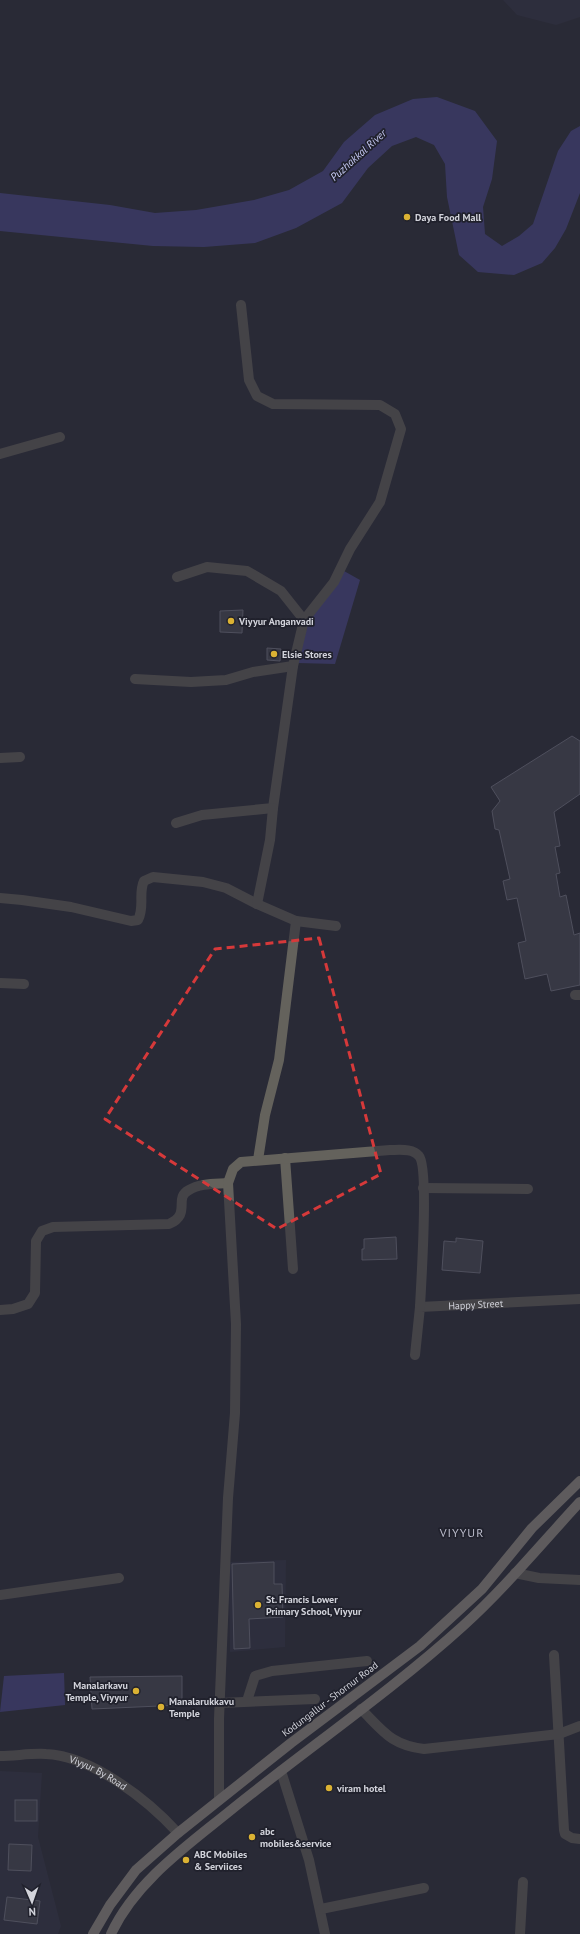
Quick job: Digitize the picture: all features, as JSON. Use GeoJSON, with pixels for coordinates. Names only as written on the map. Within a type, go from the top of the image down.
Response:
{"type":"FeatureCollection","features":[{"type":"Feature","properties":{"kind":"main road","name":"Kodungallur - Shornur Road"},"geometry":{"type":"LineString","coordinates":[[93,1934],[110,1905],[136,1870],[178,1833],[219,1800],[415,1650],[482,1589],[532,1528],[580,1481]]}},
{"type":"Feature","properties":{"kind":"main road"},"geometry":{"type":"LineString","coordinates":[[111,1934],[132,1900],[152,1877],[181,1850],[361,1709],[463,1626],[515,1573],[580,1502]]}},
{"type":"Feature","properties":{"kind":"main road"},"geometry":{"type":"LineString","coordinates":[[199,1816],[209,1828]]}},
{"type":"Feature","properties":{"kind":"street"},"geometry":{"type":"LineString","coordinates":[[241,305],[249,380],[257,396],[273,404],[380,405],[395,414],[401,429],[380,502],[350,549],[334,582],[304,620],[293,666],[273,808],[270,840],[257,904]]}},
{"type":"Feature","properties":{"kind":"street"},"geometry":{"type":"LineString","coordinates":[[0,454],[60,437]]}},
{"type":"Feature","properties":{"kind":"street"},"geometry":{"type":"LineString","coordinates":[[177,576],[207,567],[247,571],[281,590],[304,620]]}},
{"type":"Feature","properties":{"kind":"street"},"geometry":{"type":"LineString","coordinates":[[136,679],[191,682],[226,680],[253,672],[293,666]]}},
{"type":"Feature","properties":{"kind":"street"},"geometry":{"type":"LineString","coordinates":[[0,758],[20,757]]}},
{"type":"Feature","properties":{"kind":"street"},"geometry":{"type":"LineString","coordinates":[[176,823],[202,815],[273,808]]}},
{"type":"Feature","properties":{"kind":"street"},"geometry":{"type":"LineString","coordinates":[[0,898],[71,907],[131,921],[138,920],[142,913],[141,887],[144,881],[153,877],[203,882],[226,888],[257,904],[296,921],[336,926]]}},
{"type":"Feature","properties":{"kind":"street"},"geometry":{"type":"LineString","coordinates":[[258,1160],[265,1114],[279,1060],[296,921]]}},
{"type":"Feature","properties":{"kind":"street"},"geometry":{"type":"LineString","coordinates":[[0,983],[24,984]]}},
{"type":"Feature","properties":{"kind":"street"},"geometry":{"type":"LineString","coordinates":[[219,1800],[220,1703],[228,1498],[235,1413],[236,1324],[228,1184],[233,1169],[241,1162],[390,1150],[412,1151],[419,1156],[423,1165],[423,1188],[420,1307],[415,1355]]}},
{"type":"Feature","properties":{"kind":"street"},"geometry":{"type":"LineString","coordinates":[[285,1158],[292,1269]]}},
{"type":"Feature","properties":{"kind":"street"},"geometry":{"type":"LineString","coordinates":[[0,1310],[13,1309],[28,1304],[35,1294],[36,1241],[42,1231],[53,1227],[169,1224],[178,1220],[181,1215],[182,1196],[188,1190],[203,1185],[228,1184]]}},
{"type":"Feature","properties":{"kind":"street"},"geometry":{"type":"LineString","coordinates":[[423,1188],[528,1190]]}},
{"type":"Feature","properties":{"kind":"street","name":"Happy Street"},"geometry":{"type":"LineString","coordinates":[[420,1307],[580,1299]]}},
{"type":"Feature","properties":{"kind":"street"},"geometry":{"type":"LineString","coordinates":[[515,1573],[539,1578],[580,1580]]}},
{"type":"Feature","properties":{"kind":"street"},"geometry":{"type":"LineString","coordinates":[[0,1595],[119,1578]]}},
{"type":"Feature","properties":{"kind":"street"},"geometry":{"type":"LineString","coordinates":[[554,1655],[560,1734],[564,1830],[565,1834],[572,1838],[580,1839]]}},
{"type":"Feature","properties":{"kind":"street"},"geometry":{"type":"LineString","coordinates":[[247,1702],[255,1676],[272,1671],[368,1661]]}},
{"type":"Feature","properties":{"kind":"street"},"geometry":{"type":"LineString","coordinates":[[220,1703],[315,1699]]}},
{"type":"Feature","properties":{"kind":"street"},"geometry":{"type":"LineString","coordinates":[[361,1709],[394,1741],[407,1747],[424,1749],[560,1734],[580,1726]]}},
{"type":"Feature","properties":{"kind":"street","name":"Viyyur By Road"},"geometry":{"type":"LineString","coordinates":[[0,1756],[47,1754],[74,1759],[107,1774],[161,1815],[178,1833]]}},
{"type":"Feature","properties":{"kind":"street"},"geometry":{"type":"LineString","coordinates":[[281,1771],[309,1860],[321,1909],[325,1934]]}},
{"type":"Feature","properties":{"kind":"street"},"geometry":{"type":"LineString","coordinates":[[520,1934],[523,1882]]}},
{"type":"Feature","properties":{"kind":"street"},"geometry":{"type":"LineString","coordinates":[[321,1909],[424,1888]]}},
{"type":"Feature","properties":{"kind":"highlighted area"},"geometry":{"type":"Polygon","coordinates":[[[319,938],[381,1174],[277,1229],[105,1119],[215,949],[319,938]]]}},
{"type":"Feature","properties":{"kind":"shaded area"},"geometry":{"type":"Polygon","coordinates":[[[503,0],[580,0],[580,17],[556,25],[517,15],[503,0]]]}},
{"type":"Feature","properties":{"kind":"shaded area","name":"St. Francis Lower Primary School, Viyyur"},"geometry":{"type":"Polygon","coordinates":[[[286,1560],[285,1647],[230,1652],[229,1562],[286,1560]]]}},
{"type":"Feature","properties":{"kind":"shaded area"},"geometry":{"type":"Polygon","coordinates":[[[0,1771],[42,1773],[38,1837],[61,1926],[58,1934],[0,1934],[0,1771]]]}},
{"type":"Feature","properties":{"kind":"water","name":"Puzhakkal River"},"geometry":{"type":"Polygon","coordinates":[[[437,97],[475,111],[497,141],[492,179],[483,207],[485,234],[502,246],[519,236],[533,224],[558,151],[571,131],[580,126],[580,193],[566,229],[555,248],[542,263],[514,275],[478,272],[459,255],[447,197],[445,164],[434,145],[416,137],[392,146],[368,168],[342,203],[296,228],[255,243],[204,247],[153,246],[0,231],[0,193],[110,205],[155,213],[196,210],[254,200],[289,190],[323,171],[344,142],[375,115],[413,99],[437,97]]]}},
{"type":"Feature","properties":{"kind":"water"},"geometry":{"type":"Polygon","coordinates":[[[344,571],[360,580],[335,664],[298,663],[308,623],[344,571]]]}},
{"type":"Feature","properties":{"kind":"water"},"geometry":{"type":"Polygon","coordinates":[[[64,1673],[65,1705],[0,1712],[4,1676],[64,1673]]]}},
{"type":"Feature","properties":{"kind":"building","name":"Viyyur Anganvadi"},"geometry":{"type":"Polygon","coordinates":[[[243,610],[242,633],[220,632],[220,611],[243,610]]]}},
{"type":"Feature","properties":{"kind":"building","name":"Elsie Stores"},"geometry":{"type":"Polygon","coordinates":[[[267,648],[281,649],[280,661],[267,660],[267,648]]]}},
{"type":"Feature","properties":{"kind":"building"},"geometry":{"type":"Polygon","coordinates":[[[572,736],[580,741],[580,794],[554,812],[560,846],[555,847],[560,873],[556,874],[560,897],[566,895],[574,935],[580,933],[580,985],[551,991],[547,974],[525,979],[518,943],[526,941],[517,898],[507,900],[503,881],[510,879],[499,830],[495,829],[492,811],[500,801],[491,787],[572,736]]]}},
{"type":"Feature","properties":{"kind":"building"},"geometry":{"type":"Polygon","coordinates":[[[396,1237],[397,1259],[362,1260],[364,1239],[396,1237]]]}},
{"type":"Feature","properties":{"kind":"building"},"geometry":{"type":"Polygon","coordinates":[[[456,1238],[483,1241],[480,1273],[442,1270],[444,1241],[456,1242],[456,1238]]]}},
{"type":"Feature","properties":{"kind":"building","name":"St. Francis Lower Primary School, Viyyur"},"geometry":{"type":"Polygon","coordinates":[[[274,1562],[274,1584],[282,1584],[283,1617],[249,1619],[250,1648],[234,1649],[232,1564],[274,1562]]]}},
{"type":"Feature","properties":{"kind":"building","name":"Manalarkavu Temple, Viyyur"},"geometry":{"type":"Polygon","coordinates":[[[182,1676],[182,1705],[92,1709],[90,1677],[182,1676]]]}},
{"type":"Feature","properties":{"kind":"building"},"geometry":{"type":"Polygon","coordinates":[[[15,1800],[37,1800],[37,1821],[15,1821],[15,1800]]]}},
{"type":"Feature","properties":{"kind":"building"},"geometry":{"type":"Polygon","coordinates":[[[9,1844],[32,1845],[31,1871],[8,1870],[9,1844]]]}},
{"type":"Feature","properties":{"kind":"building"},"geometry":{"type":"Polygon","coordinates":[[[7,1897],[40,1901],[37,1924],[4,1920],[7,1897]]]}},
{"type":"Feature","properties":{"kind":"place","name":"Daya Food Mall"},"geometry":{"type":"Point","coordinates":[407,217]}},
{"type":"Feature","properties":{"kind":"place","name":"Viyyur Anganvadi"},"geometry":{"type":"Point","coordinates":[231,621]}},
{"type":"Feature","properties":{"kind":"place","name":"Elsie Stores"},"geometry":{"type":"Point","coordinates":[274,654]}},
{"type":"Feature","properties":{"kind":"place","name":"St. Francis Lower Primary School, Viyyur"},"geometry":{"type":"Point","coordinates":[258,1605]}},
{"type":"Feature","properties":{"kind":"place","name":"Manalarkavu Temple, Viyyur"},"geometry":{"type":"Point","coordinates":[136,1691]}},
{"type":"Feature","properties":{"kind":"place","name":"Manalarukkavu Temple"},"geometry":{"type":"Point","coordinates":[161,1707]}},
{"type":"Feature","properties":{"kind":"place","name":"viram hotel"},"geometry":{"type":"Point","coordinates":[329,1788]}},
{"type":"Feature","properties":{"kind":"place","name":"abc mobiles&service"},"geometry":{"type":"Point","coordinates":[252,1837]}},
{"type":"Feature","properties":{"kind":"place","name":"ABC Mobiles & Serviices"},"geometry":{"type":"Point","coordinates":[186,1860]}},
{"type":"Feature","properties":{"kind":"district","name":"VIYYUR"},"geometry":{"type":"Point","coordinates":[462,1532]}}]}
